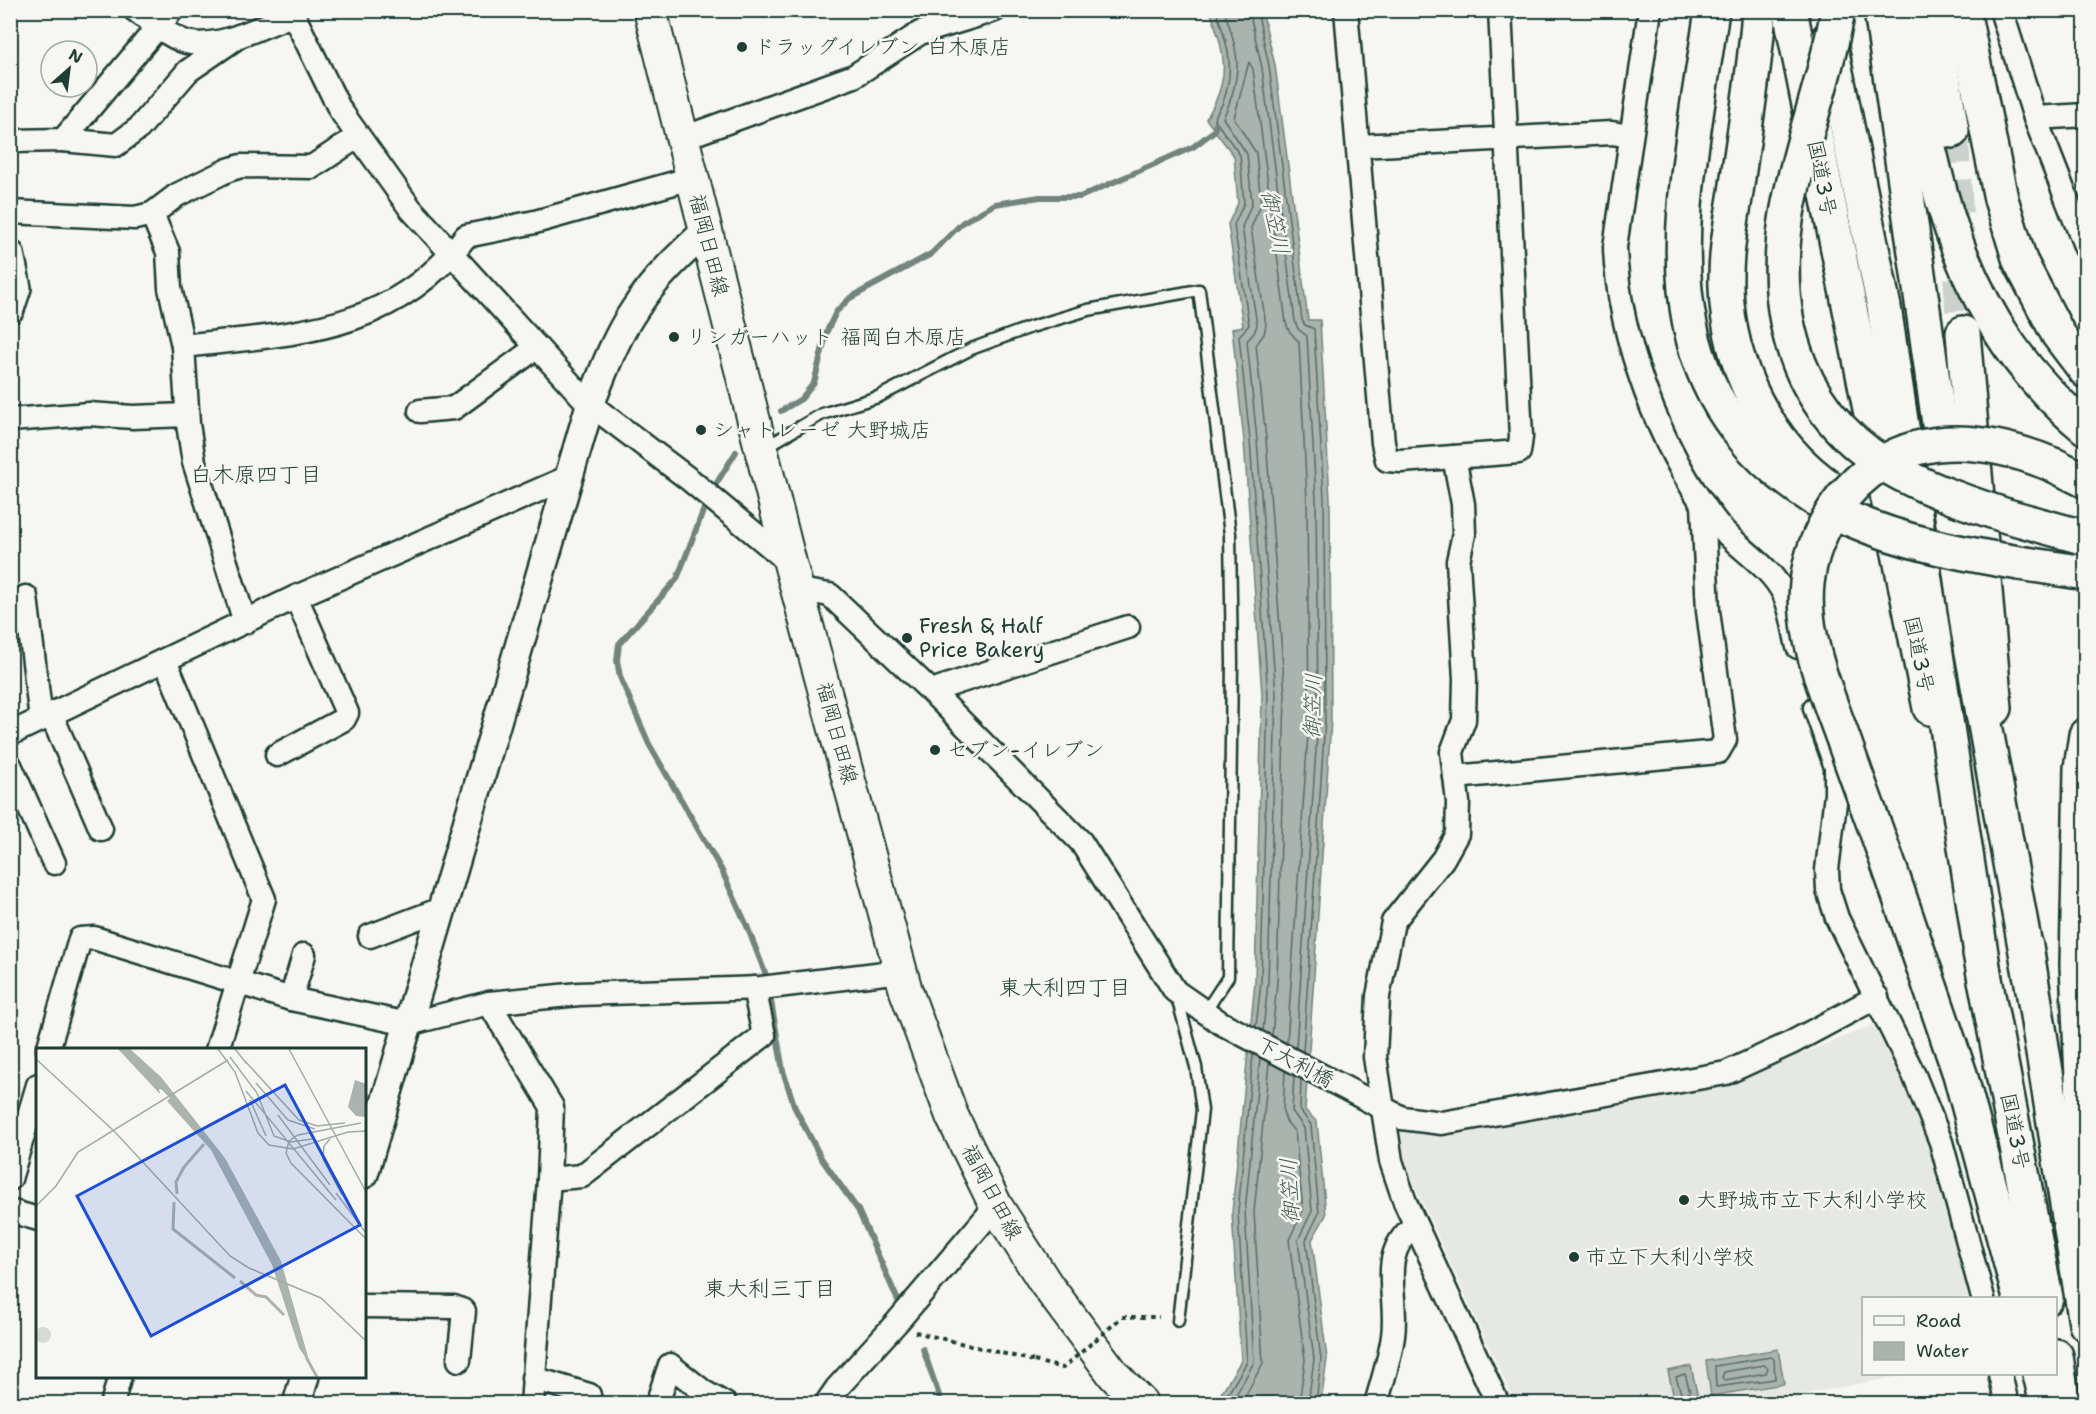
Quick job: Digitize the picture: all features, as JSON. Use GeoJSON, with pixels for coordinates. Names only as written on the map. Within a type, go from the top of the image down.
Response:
{"type":"FeatureCollection","features":[{"type":"Feature","properties":{"kind":"highway"},"geometry":{"type":"LineString","coordinates":[[1712,10],[1682,223],[1683,293],[1692,336],[1702,368],[1719,403],[1740,435],[1764,461],[1790,483],[1853,512],[1894,525],[1971,555],[2085,573]]}},
{"type":"Feature","properties":{"kind":"highway"},"geometry":{"type":"LineString","coordinates":[[1759,10],[1728,244],[1726,286],[1729,325],[1739,363],[1756,403],[1776,435],[1853,512]]}},
{"type":"Feature","properties":{"kind":"highway","name":"国道3号"},"geometry":{"type":"LineString","coordinates":[[1790,10],[1985,980],[2046,1297]]}},
{"type":"Feature","properties":{"kind":"highway"},"geometry":{"type":"LineString","coordinates":[[1823,10],[1884,308],[1985,980]]}},
{"type":"Feature","properties":{"kind":"highway"},"geometry":{"type":"LineString","coordinates":[[1838,10],[1786,223],[1783,290],[1787,326],[1796,358],[1809,387],[1826,413],[1847,436],[1899,473],[1928,488],[2007,516],[2085,538]]}},
{"type":"Feature","properties":{"kind":"highway"},"geometry":{"type":"LineString","coordinates":[[1881,10],[1924,129]]}},
{"type":"Feature","properties":{"kind":"highway"},"geometry":{"type":"LineString","coordinates":[[1902,10],[1924,129],[1946,218],[1973,288],[1994,324],[2018,356],[2044,388],[2085,428]]}},
{"type":"Feature","properties":{"kind":"highway"},"geometry":{"type":"LineString","coordinates":[[1932,10],[1924,129],[1968,630],[2030,974]]}},
{"type":"Feature","properties":{"kind":"highway"},"geometry":{"type":"LineString","coordinates":[[1963,10],[2001,199],[2020,261],[2058,334],[2085,371]]}},
{"type":"Feature","properties":{"kind":"highway","name":"国道3号"},"geometry":{"type":"LineString","coordinates":[[1964,333],[1997,731],[2030,974],[2085,1324]]}},
{"type":"Feature","properties":{"kind":"highway"},"geometry":{"type":"LineString","coordinates":[[2019,1297],[1960,1074],[1891,872],[1832,710],[1811,640],[1807,588],[1820,536],[1832,513],[1849,490],[1867,473],[1889,459],[1911,450],[1936,444],[1984,444],[2032,456],[2085,481]]}},
{"type":"Feature","properties":{"kind":"highway"},"geometry":{"type":"LineString","coordinates":[[2085,735],[2081,768],[2077,965],[2085,1167]]}},
{"type":"Feature","properties":{"kind":"highway"},"geometry":{"type":"LineString","coordinates":[[2057,1368],[2063,1404]]}},
{"type":"Feature","properties":{"kind":"highway"},"geometry":{"type":"LineString","coordinates":[[2040,1375],[2047,1404]]}},
{"type":"Feature","properties":{"kind":"main road","name":"福岡日田線"},"geometry":{"type":"LineString","coordinates":[[650,10],[761,450],[901,971],[952,1116],[996,1206],[1046,1284],[1114,1375],[1142,1404]]}},
{"type":"Feature","properties":{"kind":"street"},"geometry":{"type":"LineString","coordinates":[[135,10],[165,19],[190,43],[239,36]]}},
{"type":"Feature","properties":{"kind":"street"},"geometry":{"type":"LineString","coordinates":[[683,138],[854,76],[920,33],[995,10]]}},
{"type":"Feature","properties":{"kind":"street"},"geometry":{"type":"LineString","coordinates":[[1347,10],[1383,443],[1387,460],[1519,452],[1521,437],[1500,10]]}},
{"type":"Feature","properties":{"kind":"street"},"geometry":{"type":"LineString","coordinates":[[1650,10],[1629,136],[1615,247],[1616,286],[1638,367],[1667,443],[1717,524],[1770,575],[1785,595],[1815,709],[1836,767],[1836,794],[1827,870],[1828,890],[1837,918],[1914,1075],[1941,1142],[1982,1297]]}},
{"type":"Feature","properties":{"kind":"street"},"geometry":{"type":"LineString","coordinates":[[2001,10],[2035,118],[2085,248]]}},
{"type":"Feature","properties":{"kind":"street"},"geometry":{"type":"LineString","coordinates":[[10,141],[63,140],[116,145],[139,128],[188,71],[239,36],[292,13],[339,110],[410,208],[590,405],[709,496],[795,576],[830,595],[933,693],[1081,842],[1175,991]]}},
{"type":"Feature","properties":{"kind":"street"},"geometry":{"type":"LineString","coordinates":[[63,140],[165,19]]}},
{"type":"Feature","properties":{"kind":"street"},"geometry":{"type":"LineString","coordinates":[[2035,118],[2085,115]]}},
{"type":"Feature","properties":{"kind":"street"},"geometry":{"type":"LineString","coordinates":[[1359,146],[1612,133],[1629,136]]}},
{"type":"Feature","properties":{"kind":"street"},"geometry":{"type":"LineString","coordinates":[[10,212],[135,218],[152,214],[177,195],[241,166],[312,167],[357,136]]}},
{"type":"Feature","properties":{"kind":"street"},"geometry":{"type":"LineString","coordinates":[[183,346],[296,333],[344,324],[403,297],[452,254],[466,236],[535,222],[692,178]]}},
{"type":"Feature","properties":{"kind":"street"},"geometry":{"type":"LineString","coordinates":[[152,214],[168,252],[170,288],[183,346],[187,415],[194,462],[245,622]]}},
{"type":"Feature","properties":{"kind":"street"},"geometry":{"type":"LineString","coordinates":[[366,1167],[590,405],[613,349],[634,309],[665,270],[706,231]]}},
{"type":"Feature","properties":{"kind":"street"},"geometry":{"type":"LineString","coordinates":[[10,254],[17,288],[10,309]]}},
{"type":"Feature","properties":{"kind":"street"},"geometry":{"type":"LineString","coordinates":[[420,411],[453,408],[537,347]]}},
{"type":"Feature","properties":{"kind":"street"},"geometry":{"type":"LineString","coordinates":[[10,420],[88,414],[133,417],[187,415]]}},
{"type":"Feature","properties":{"kind":"street"},"geometry":{"type":"LineString","coordinates":[[1454,457],[1463,504],[1464,534],[1458,561],[1465,679],[1464,720],[1452,752],[1458,802],[1457,834],[1443,859],[1393,922],[1378,996],[1375,1057],[1376,1104],[1391,1161],[1415,1225],[1498,1404]]}},
{"type":"Feature","properties":{"kind":"street"},"geometry":{"type":"LineString","coordinates":[[10,734],[296,597],[571,476]]}},
{"type":"Feature","properties":{"kind":"street"},"geometry":{"type":"LineString","coordinates":[[1455,777],[1718,752],[1722,748],[1725,740],[1708,611],[1703,504]]}},
{"type":"Feature","properties":{"kind":"street"},"geometry":{"type":"LineString","coordinates":[[26,597],[46,717],[101,829]]}},
{"type":"Feature","properties":{"kind":"street"},"geometry":{"type":"LineString","coordinates":[[278,755],[344,719],[346,713],[296,597]]}},
{"type":"Feature","properties":{"kind":"street"},"geometry":{"type":"LineString","coordinates":[[933,693],[940,688],[1128,627]]}},
{"type":"Feature","properties":{"kind":"street"},"geometry":{"type":"LineString","coordinates":[[165,660],[264,899],[257,928],[218,1048]]}},
{"type":"Feature","properties":{"kind":"street"},"geometry":{"type":"LineString","coordinates":[[10,765],[54,863]]}},
{"type":"Feature","properties":{"kind":"street"},"geometry":{"type":"LineString","coordinates":[[370,936],[441,909]]}},
{"type":"Feature","properties":{"kind":"street"},"geometry":{"type":"LineString","coordinates":[[49,1048],[80,939],[94,938],[291,999],[408,1024],[489,1003],[579,994],[763,987],[901,971]]}},
{"type":"Feature","properties":{"kind":"street"},"geometry":{"type":"LineString","coordinates":[[291,999],[304,955]]}},
{"type":"Feature","properties":{"kind":"street"},"geometry":{"type":"LineString","coordinates":[[549,1179],[582,1176],[764,1035],[763,987]]}},
{"type":"Feature","properties":{"kind":"street","name":"下大利橋"},"geometry":{"type":"LineString","coordinates":[[1175,991],[1213,1017],[1402,1118],[1442,1122],[1726,1073],[1791,1043],[1877,997]]}},
{"type":"Feature","properties":{"kind":"street"},"geometry":{"type":"LineString","coordinates":[[489,1003],[552,1107],[549,1179],[532,1378],[532,1404]]}},
{"type":"Feature","properties":{"kind":"street"},"geometry":{"type":"LineString","coordinates":[[10,1179],[36,1092]]}},
{"type":"Feature","properties":{"kind":"street"},"geometry":{"type":"LineString","coordinates":[[826,1404],[837,1388],[898,1321],[996,1206]]}},
{"type":"Feature","properties":{"kind":"street"},"geometry":{"type":"LineString","coordinates":[[10,1211],[36,1218]]}},
{"type":"Feature","properties":{"kind":"street"},"geometry":{"type":"LineString","coordinates":[[1376,1404],[1393,1336],[1392,1253],[1403,1235],[1415,1225]]}},
{"type":"Feature","properties":{"kind":"street"},"geometry":{"type":"LineString","coordinates":[[366,1306],[454,1307],[464,1311],[459,1360]]}},
{"type":"Feature","properties":{"kind":"street"},"geometry":{"type":"LineString","coordinates":[[657,1404],[670,1365],[704,1392],[725,1404]]}},
{"type":"Feature","properties":{"kind":"street"},"geometry":{"type":"LineString","coordinates":[[2001,1375],[2007,1404]]}},
{"type":"Feature","properties":{"kind":"street"},"geometry":{"type":"LineString","coordinates":[[112,1404],[120,1378]]}},
{"type":"Feature","properties":{"kind":"street"},"geometry":{"type":"LineString","coordinates":[[297,1404],[306,1378]]}},
{"type":"Feature","properties":{"kind":"street"},"geometry":{"type":"LineString","coordinates":[[532,1378],[589,1395]]}},
{"type":"Feature","properties":{"kind":"lane"},"geometry":{"type":"LineString","coordinates":[[761,450],[822,414],[878,397],[971,349],[1088,310],[1199,290],[1230,534],[1232,663],[1228,976],[1213,1017]]}},
{"type":"Feature","properties":{"kind":"lane"},"geometry":{"type":"LineString","coordinates":[[1175,991],[1196,1067],[1202,1110],[1178,1321]]}},
{"type":"Feature","properties":{"kind":"path"},"geometry":{"type":"LineString","coordinates":[[898,1321],[920,1335],[1064,1368],[1122,1317],[1159,1317]]}},
{"type":"Feature","properties":{"kind":"shaded area","name":"大野城市立下大利小学校"},"geometry":{"type":"Polygon","coordinates":[[[1873,1025],[1925,1125],[1954,1231],[1968,1297],[1862,1297],[1862,1375],[1906,1375],[1756,1403],[1515,1403],[1407,1169],[1400,1135],[1407,1127],[1438,1134],[1696,1090],[1739,1079],[1873,1025]]]}},
{"type":"Feature","properties":{"kind":"water","name":"御笠川"},"geometry":{"type":"Polygon","coordinates":[[[1210,11],[1262,11],[1275,65],[1308,320],[1320,320],[1330,499],[1331,720],[1305,1110],[1317,1122],[1326,1215],[1312,1240],[1327,1359],[1321,1403],[1215,1403],[1241,1361],[1232,1212],[1255,982],[1262,695],[1244,441],[1232,329],[1243,326],[1228,224],[1238,203],[1234,156],[1206,119],[1220,90],[1223,78],[1222,53],[1210,11]]]}},
{"type":"Feature","properties":{"kind":"water"},"geometry":{"type":"Polygon","coordinates":[[[1778,1349],[1784,1384],[1711,1396],[1706,1361],[1778,1349]]]}},
{"type":"Feature","properties":{"kind":"water"},"geometry":{"type":"Polygon","coordinates":[[[1691,1366],[1698,1398],[1675,1403],[1668,1371],[1691,1366]]]}},
{"type":"Feature","properties":{"kind":"waterway"},"geometry":{"type":"LineString","coordinates":[[781,411],[801,399],[814,383],[827,331],[836,312],[850,298],[931,254],[963,222],[995,204],[1040,197],[1080,197],[1193,147],[1214,131],[1216,124]]}},
{"type":"Feature","properties":{"kind":"waterway"},"geometry":{"type":"LineString","coordinates":[[711,492],[736,452]]}},
{"type":"Feature","properties":{"kind":"waterway"},"geometry":{"type":"LineString","coordinates":[[707,501],[677,579],[619,644],[617,660],[620,677],[649,744],[722,871],[747,926],[767,978],[783,1071],[795,1108],[821,1158],[858,1210],[900,1305]]}},
{"type":"Feature","properties":{"kind":"waterway"},"geometry":{"type":"LineString","coordinates":[[923,1349],[942,1404]]}},
{"type":"Feature","properties":{"kind":"tunnel"},"geometry":{"type":"LineString","coordinates":[[1952,131],[1963,333]]}},
{"type":"Feature","properties":{"kind":"place","name":"ドラッグイレブン 白木原店"},"geometry":{"type":"Point","coordinates":[742,47]}},
{"type":"Feature","properties":{"kind":"place","name":"リンガーハット 福岡白木原店"},"geometry":{"type":"Point","coordinates":[674,337]}},
{"type":"Feature","properties":{"kind":"place","name":"シャトレーゼ 大野城店"},"geometry":{"type":"Point","coordinates":[701,430]}},
{"type":"Feature","properties":{"kind":"place","name":"Fresh & Half Price Bakery"},"geometry":{"type":"Point","coordinates":[907,638]}},
{"type":"Feature","properties":{"kind":"place","name":"セブン-イレブン"},"geometry":{"type":"Point","coordinates":[935,750]}},
{"type":"Feature","properties":{"kind":"place","name":"大野城市立下大利小学校"},"geometry":{"type":"Point","coordinates":[1684,1200]}},
{"type":"Feature","properties":{"kind":"place","name":"市立下大利小学校"},"geometry":{"type":"Point","coordinates":[1574,1257]}},
{"type":"Feature","properties":{"kind":"district","name":"白木原四丁目"},"geometry":{"type":"Point","coordinates":[256,474]}},
{"type":"Feature","properties":{"kind":"district","name":"東大利四丁目"},"geometry":{"type":"Point","coordinates":[1065,987]}},
{"type":"Feature","properties":{"kind":"district","name":"東大利三丁目"},"geometry":{"type":"Point","coordinates":[770,1288]}}]}
